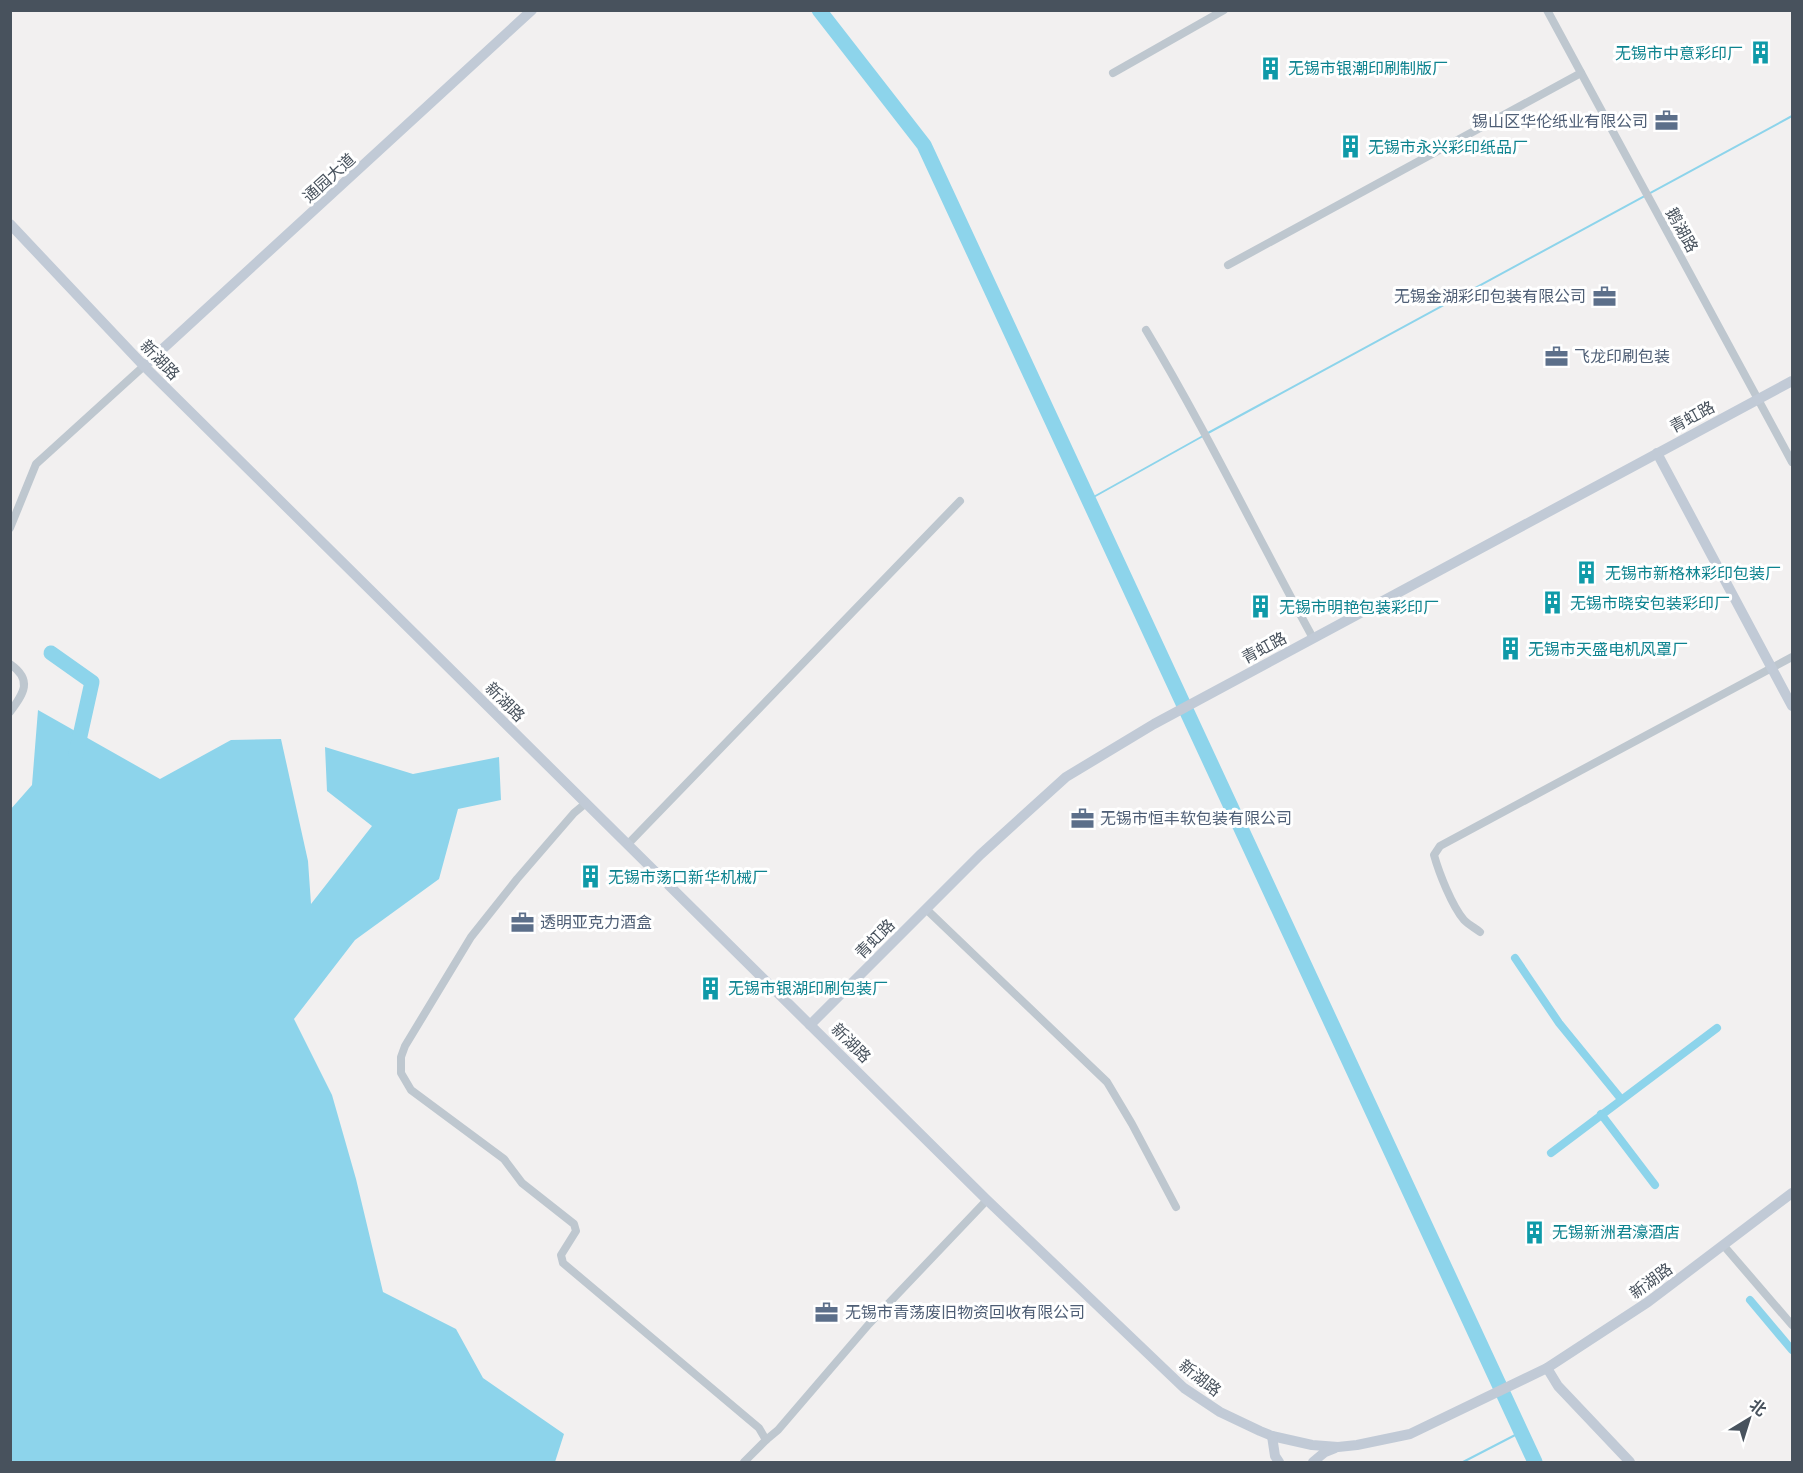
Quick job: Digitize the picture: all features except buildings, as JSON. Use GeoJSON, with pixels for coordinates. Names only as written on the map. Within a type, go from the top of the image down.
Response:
{"type":"FeatureCollection","features":[{"type":"Feature","properties":{"kind":"main road","name":"通园大道"},"geometry":{"type":"LineString","coordinates":[[144,366],[532,10]]}},
{"type":"Feature","properties":{"kind":"main road","name":"新湖路"},"geometry":{"type":"LineString","coordinates":[[10,224],[144,366],[987,1200],[1184,1388],[1220,1412],[1272,1436],[1312,1445],[1338,1447],[1356,1445],[1410,1434],[1547,1368],[1648,1302],[1792,1193]]}},
{"type":"Feature","properties":{"kind":"main road","name":"青虹路"},"geometry":{"type":"LineString","coordinates":[[810,1024],[980,855],[1066,777],[1160,721],[1792,381]]}},
{"type":"Feature","properties":{"kind":"main road"},"geometry":{"type":"LineString","coordinates":[[1657,453],[1792,706]]}},
{"type":"Feature","properties":{"kind":"main road"},"geometry":{"type":"LineString","coordinates":[[1547,1368],[1558,1386],[1630,1462]]}},
{"type":"Feature","properties":{"kind":"main road"},"geometry":{"type":"LineString","coordinates":[[1272,1436],[1275,1456],[1279,1462]]}},
{"type":"Feature","properties":{"kind":"main road"},"geometry":{"type":"LineString","coordinates":[[1313,1462],[1325,1452],[1338,1447]]}},
{"type":"Feature","properties":{"kind":"street"},"geometry":{"type":"LineString","coordinates":[[1113,73],[1224,10]]}},
{"type":"Feature","properties":{"kind":"street","name":"鹅湖路"},"geometry":{"type":"LineString","coordinates":[[1547,10],[1792,462]]}},
{"type":"Feature","properties":{"kind":"street"},"geometry":{"type":"LineString","coordinates":[[1228,265],[1581,73]]}},
{"type":"Feature","properties":{"kind":"street"},"geometry":{"type":"LineString","coordinates":[[1146,330],[1182,390],[1258,540],[1313,639]]}},
{"type":"Feature","properties":{"kind":"street"},"geometry":{"type":"LineString","coordinates":[[10,528],[36,464],[144,366]]}},
{"type":"Feature","properties":{"kind":"street"},"geometry":{"type":"LineString","coordinates":[[628,844],[960,501]]}},
{"type":"Feature","properties":{"kind":"street"},"geometry":{"type":"LineString","coordinates":[[1480,932],[1465,921],[1450,899],[1434,855],[1440,846],[1792,657]]}},
{"type":"Feature","properties":{"kind":"street"},"geometry":{"type":"LineString","coordinates":[[10,664],[19,670],[25,679],[25,686],[10,712]]}},
{"type":"Feature","properties":{"kind":"street"},"geometry":{"type":"LineString","coordinates":[[586,803],[574,813],[517,879],[471,937],[405,1046],[401,1057],[401,1073],[411,1090],[504,1159],[522,1184],[574,1224],[576,1231],[561,1255],[563,1263],[759,1428],[766,1440]]}},
{"type":"Feature","properties":{"kind":"street"},"geometry":{"type":"LineString","coordinates":[[926,909],[1107,1082],[1176,1207]]}},
{"type":"Feature","properties":{"kind":"street"},"geometry":{"type":"LineString","coordinates":[[744,1462],[785,1422],[870,1324],[987,1200]]}},
{"type":"Feature","properties":{"kind":"street"},"geometry":{"type":"LineString","coordinates":[[1724,1246],[1792,1325]]}},
{"type":"Feature","properties":{"kind":"water"},"geometry":{"type":"Polygon","coordinates":[[[38,710],[160,779],[231,740],[281,739],[308,861],[311,904],[372,826],[327,791],[325,747],[413,774],[499,757],[501,800],[458,809],[439,879],[355,940],[294,1019],[332,1095],[356,1179],[383,1292],[456,1329],[483,1378],[564,1434],[555,1462],[11,1462],[10,810],[32,785],[38,710]]]}},
{"type":"Feature","properties":{"kind":"waterway"},"geometry":{"type":"LineString","coordinates":[[819,10],[924,145],[1535,1462]]}},
{"type":"Feature","properties":{"kind":"waterway"},"geometry":{"type":"LineString","coordinates":[[1208,433],[1792,116]]}},
{"type":"Feature","properties":{"kind":"waterway"},"geometry":{"type":"LineString","coordinates":[[1090,499],[1203,436]]}},
{"type":"Feature","properties":{"kind":"waterway"},"geometry":{"type":"LineString","coordinates":[[51,653],[92,682],[76,754]]}},
{"type":"Feature","properties":{"kind":"waterway"},"geometry":{"type":"LineString","coordinates":[[1515,958],[1559,1023],[1621,1099]]}},
{"type":"Feature","properties":{"kind":"waterway"},"geometry":{"type":"LineString","coordinates":[[1551,1153],[1717,1028]]}},
{"type":"Feature","properties":{"kind":"waterway"},"geometry":{"type":"LineString","coordinates":[[1601,1114],[1655,1185]]}},
{"type":"Feature","properties":{"kind":"waterway"},"geometry":{"type":"LineString","coordinates":[[1750,1300],[1792,1350]]}},
{"type":"Feature","properties":{"kind":"waterway"},"geometry":{"type":"LineString","coordinates":[[1463,1462],[1521,1432]]}},
{"type":"Feature","properties":{"kind":"place","name":"无锡市中意彩印厂"},"geometry":{"type":"Point","coordinates":[1761,53]}},
{"type":"Feature","properties":{"kind":"place","name":"无锡市银潮印刷制版厂"},"geometry":{"type":"Point","coordinates":[1270,68]}},
{"type":"Feature","properties":{"kind":"place","name":"锡山区华伦纸业有限公司"},"geometry":{"type":"Point","coordinates":[1666,121]}},
{"type":"Feature","properties":{"kind":"place","name":"无锡市永兴彩印纸品厂"},"geometry":{"type":"Point","coordinates":[1350,147]}},
{"type":"Feature","properties":{"kind":"place","name":"无锡金湖彩印包装有限公司"},"geometry":{"type":"Point","coordinates":[1604,296]}},
{"type":"Feature","properties":{"kind":"place","name":"飞龙印刷包装"},"geometry":{"type":"Point","coordinates":[1556,356]}},
{"type":"Feature","properties":{"kind":"place","name":"无锡市新格林彩印包装厂"},"geometry":{"type":"Point","coordinates":[1587,573]}},
{"type":"Feature","properties":{"kind":"place","name":"无锡市晓安包装彩印厂"},"geometry":{"type":"Point","coordinates":[1552,603]}},
{"type":"Feature","properties":{"kind":"place","name":"无锡市明艳包装彩印厂"},"geometry":{"type":"Point","coordinates":[1261,607]}},
{"type":"Feature","properties":{"kind":"place","name":"无锡市天盛电机风罩厂"},"geometry":{"type":"Point","coordinates":[1510,649]}},
{"type":"Feature","properties":{"kind":"place","name":"无锡市恒丰软包装有限公司"},"geometry":{"type":"Point","coordinates":[1082,818]}},
{"type":"Feature","properties":{"kind":"place","name":"无锡市荡口新华机械厂"},"geometry":{"type":"Point","coordinates":[590,877]}},
{"type":"Feature","properties":{"kind":"place","name":"透明亚克力酒盒"},"geometry":{"type":"Point","coordinates":[522,922]}},
{"type":"Feature","properties":{"kind":"place","name":"无锡市银湖印刷包装厂"},"geometry":{"type":"Point","coordinates":[710,988]}},
{"type":"Feature","properties":{"kind":"place","name":"无锡新洲君濠酒店"},"geometry":{"type":"Point","coordinates":[1534,1232]}},
{"type":"Feature","properties":{"kind":"place","name":"无锡市青荡废旧物资回收有限公司"},"geometry":{"type":"Point","coordinates":[827,1312]}}]}
